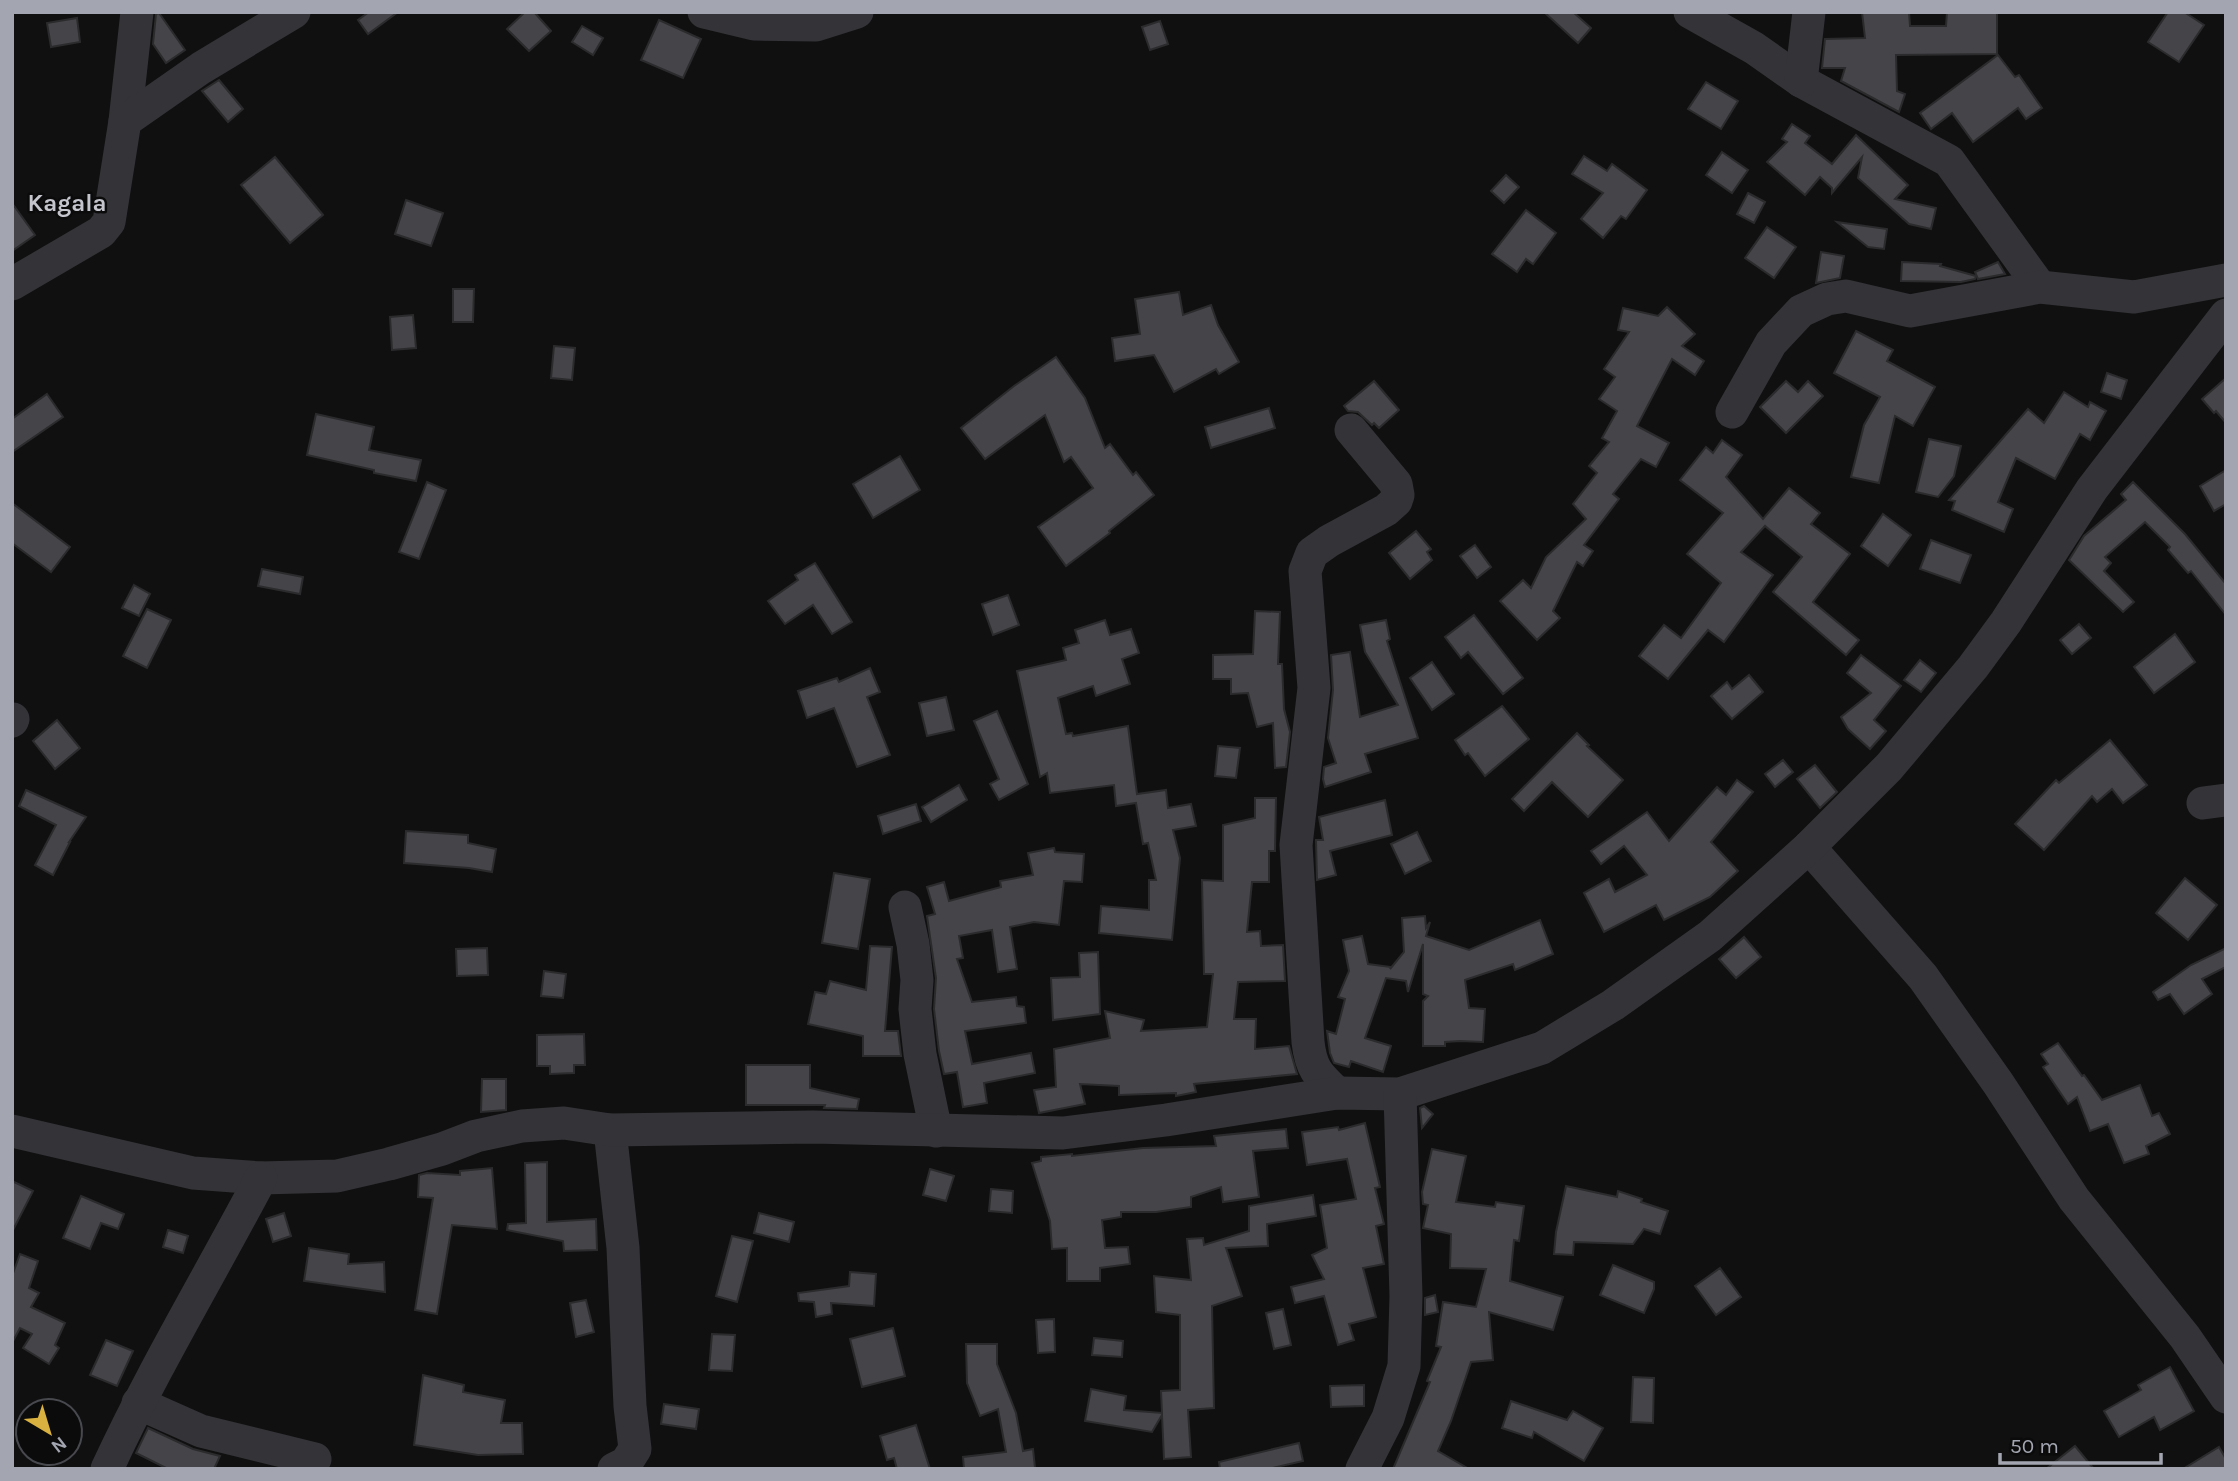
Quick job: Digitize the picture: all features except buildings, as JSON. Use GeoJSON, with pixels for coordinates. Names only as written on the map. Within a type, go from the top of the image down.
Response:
{"type":"FeatureCollection","features":[{"type":"Feature","properties":{"kind":"street"},"geometry":{"type":"LineString","coordinates":[[12,284],[101,232],[109,222],[125,121],[137,12]]}},
{"type":"Feature","properties":{"kind":"street"},"geometry":{"type":"LineString","coordinates":[[125,121],[201,68],[295,12]]}},
{"type":"Feature","properties":{"kind":"street"},"geometry":{"type":"LineString","coordinates":[[704,12],[754,24],[816,25],[857,12]]}},
{"type":"Feature","properties":{"kind":"street"},"geometry":{"type":"LineString","coordinates":[[1690,12],[1754,48],[1801,82],[1949,161],[2040,287]]}},
{"type":"Feature","properties":{"kind":"street"},"geometry":{"type":"LineString","coordinates":[[1801,82],[1809,12]]}},
{"type":"Feature","properties":{"kind":"street"},"geometry":{"type":"LineString","coordinates":[[1732,412],[1771,343],[1801,311],[1827,299],[1846,296],[1910,311],[2040,287],[2134,297],[2226,280]]}},
{"type":"Feature","properties":{"kind":"street"},"geometry":{"type":"LineString","coordinates":[[12,1131],[193,1173],[261,1178],[337,1176],[442,1149],[476,1136],[522,1126],[564,1123],[610,1130],[813,1127],[1063,1133],[1337,1093],[1399,1094],[1542,1048],[1613,1005],[1710,936],[1809,847],[1889,767],[1973,667],[2006,622],[2092,489],[2226,314]]}},
{"type":"Feature","properties":{"kind":"street"},"geometry":{"type":"LineString","coordinates":[[1337,1093],[1319,1076],[1311,1063],[1308,1042],[1296,845],[1314,688],[1305,571],[1312,553],[1386,510],[1396,501],[1398,495],[1396,484],[1351,430]]}},
{"type":"Feature","properties":{"kind":"street"},"geometry":{"type":"LineString","coordinates":[[1809,847],[1923,977],[1998,1083],[2074,1199],[2185,1337],[2226,1396]]}},
{"type":"Feature","properties":{"kind":"street"},"geometry":{"type":"LineString","coordinates":[[905,907],[917,980],[915,1009],[920,1054],[936,1131]]}},
{"type":"Feature","properties":{"kind":"street"},"geometry":{"type":"LineString","coordinates":[[1362,1469],[1388,1418],[1404,1366],[1406,1297],[1399,1094]]}},
{"type":"Feature","properties":{"kind":"street"},"geometry":{"type":"LineString","coordinates":[[610,1130],[623,1248],[630,1406],[635,1449],[626,1463],[614,1469]]}},
{"type":"Feature","properties":{"kind":"street"},"geometry":{"type":"LineString","coordinates":[[107,1469],[138,1403],[261,1178]]}},
{"type":"Feature","properties":{"kind":"street"},"geometry":{"type":"LineString","coordinates":[[138,1403],[201,1431],[315,1459]]}},
{"type":"Feature","properties":{"kind":"district","name":"Kagala"},"geometry":{"type":"Point","coordinates":[67,203]}}]}
